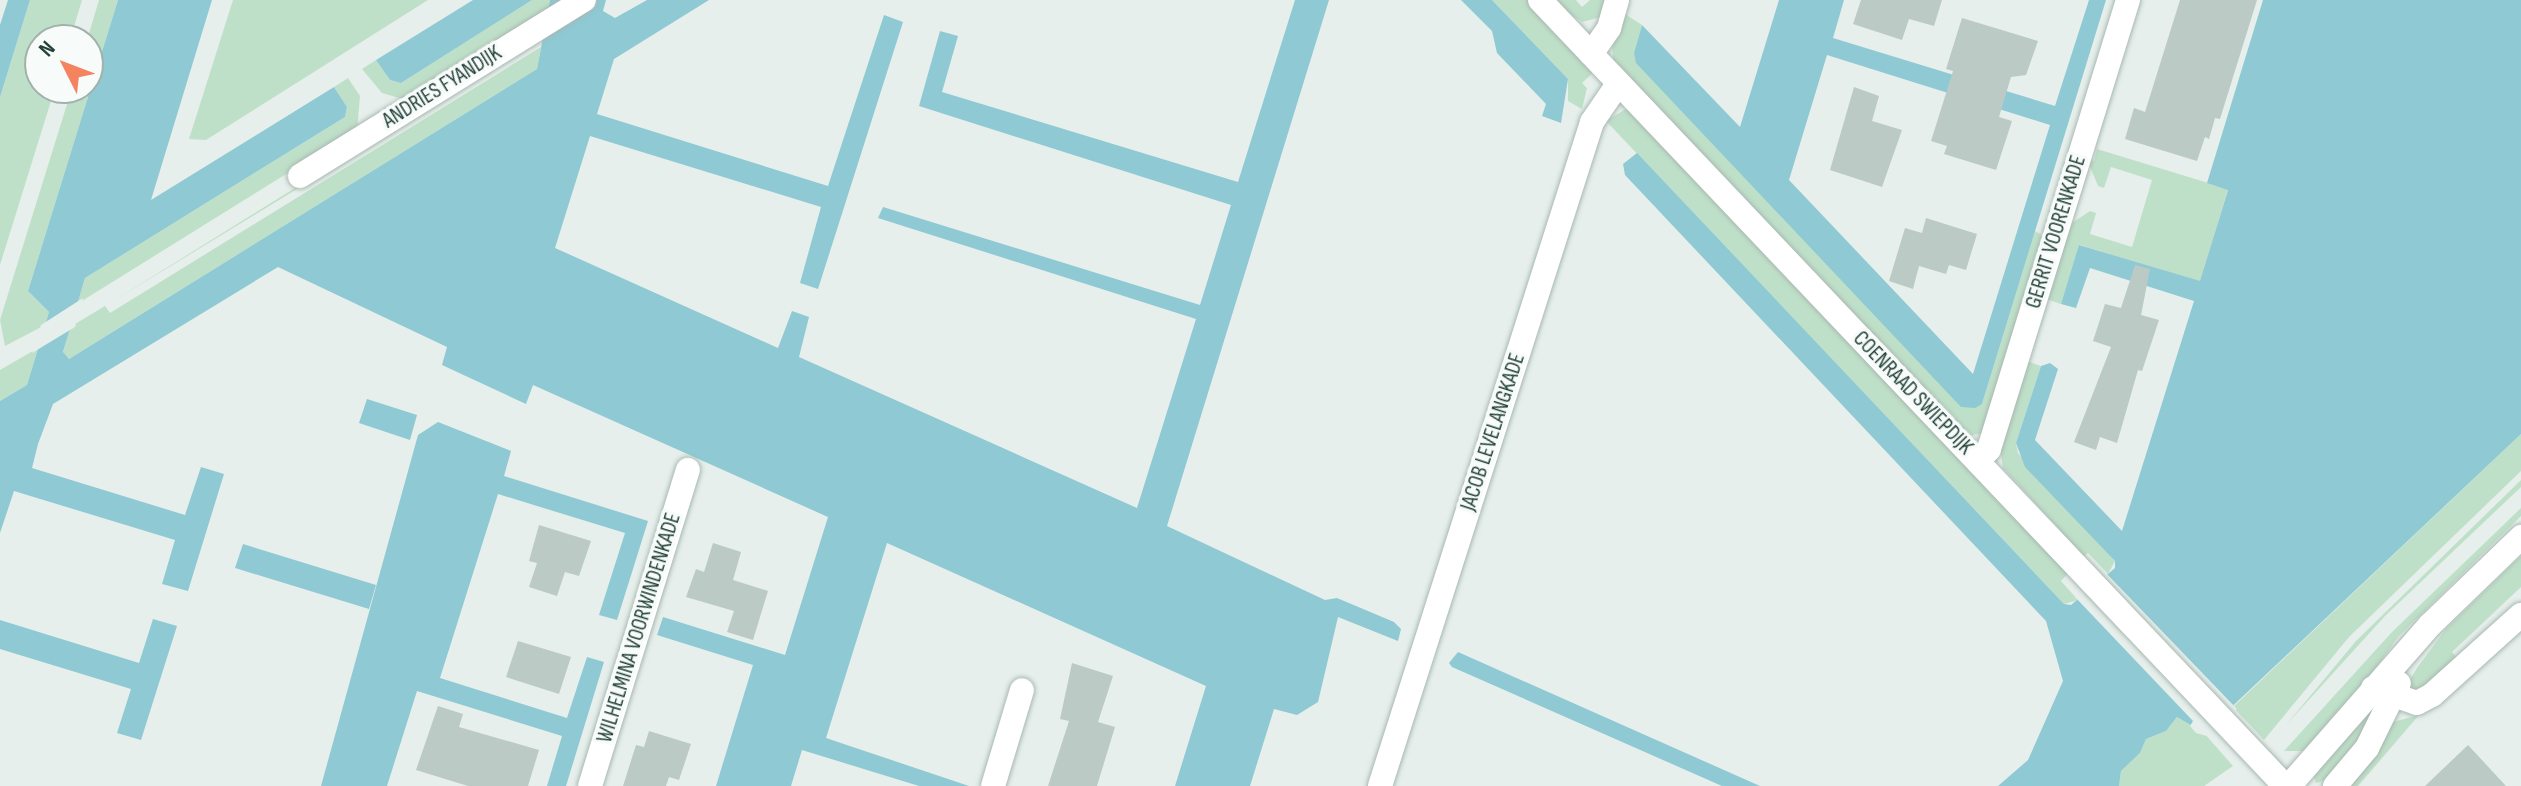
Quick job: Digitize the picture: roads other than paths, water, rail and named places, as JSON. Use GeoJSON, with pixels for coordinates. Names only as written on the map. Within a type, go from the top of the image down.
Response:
{"type":"FeatureCollection","features":[{"type":"Feature","properties":{"kind":"street","name":"ANDRIES FYANDIJK"},"geometry":{"type":"LineString","coordinates":[[300,176],[584,0]]}},
{"type":"Feature","properties":{"kind":"street","name":"COENRAAD SWIEPDIJK"},"geometry":{"type":"LineString","coordinates":[[1540,0],[2287,786]]}},
{"type":"Feature","properties":{"kind":"street"},"geometry":{"type":"LineString","coordinates":[[1591,54],[1609,28],[1617,0]]}},
{"type":"Feature","properties":{"kind":"street","name":"GERRIT VOORENKADE"},"geometry":{"type":"LineString","coordinates":[[1978,461],[1989,449],[2128,0]]}},
{"type":"Feature","properties":{"kind":"street","name":"JACOB LEVELANGKADE"},"geometry":{"type":"LineString","coordinates":[[1380,786],[1592,122],[1618,84]]}},
{"type":"Feature","properties":{"kind":"street","name":"WILHELMINA VOORWINDENKADE"},"geometry":{"type":"LineString","coordinates":[[590,786],[688,470]]}},
{"type":"Feature","properties":{"kind":"street"},"geometry":{"type":"LineString","coordinates":[[2335,786],[2367,748],[2383,693],[2404,657],[2430,625],[2521,537]]}},
{"type":"Feature","properties":{"kind":"street"},"geometry":{"type":"LineString","coordinates":[[2383,693],[2417,703],[2432,695],[2521,615]]}},
{"type":"Feature","properties":{"kind":"street"},"geometry":{"type":"LineString","coordinates":[[993,786],[1022,690]]}},
{"type":"Feature","properties":{"kind":"street"},"geometry":{"type":"LineString","coordinates":[[2287,786],[2383,693]]}},
{"type":"Feature","properties":{"kind":"water"},"geometry":{"type":"Polygon","coordinates":[[[8,0],[30,0],[0,97],[0,25],[8,0]]]}},
{"type":"Feature","properties":{"kind":"water"},"geometry":{"type":"Polygon","coordinates":[[[118,0],[212,0],[151,200],[334,87],[347,107],[345,117],[85,278],[63,352],[69,359],[537,69],[550,0],[606,0],[603,11],[615,18],[647,0],[709,0],[614,59],[597,114],[828,186],[884,15],[903,22],[818,289],[800,283],[821,207],[590,136],[555,248],[778,348],[792,311],[809,317],[799,357],[1137,508],[1196,319],[878,218],[883,207],[1200,305],[1231,205],[919,106],[940,31],[958,36],[942,92],[1238,182],[1295,0],[1329,0],[1167,526],[1325,600],[1337,598],[1394,622],[1401,629],[1398,641],[1338,617],[1318,702],[1297,715],[1274,709],[1250,786],[1175,786],[1206,686],[887,543],[826,738],[969,786],[919,786],[802,750],[791,786],[716,786],[753,665],[657,635],[663,617],[785,655],[828,517],[533,385],[526,404],[442,365],[447,347],[278,267],[53,404],[38,444],[32,468],[185,515],[201,467],[224,474],[188,591],[162,584],[175,540],[14,491],[0,533],[0,401],[27,385],[49,312],[28,291],[86,104],[104,104],[104,45],[118,0]]]}},
{"type":"Feature","properties":{"kind":"water"},"geometry":{"type":"Polygon","coordinates":[[[473,0],[532,0],[401,83],[390,80],[376,60],[473,0]]]}},
{"type":"Feature","properties":{"kind":"water"},"geometry":{"type":"Polygon","coordinates":[[[1461,0],[1492,0],[1568,79],[1561,123],[1542,116],[1546,104],[1497,53],[1492,31],[1461,0]]]}},
{"type":"Feature","properties":{"kind":"water"},"geometry":{"type":"Polygon","coordinates":[[[1779,0],[1844,0],[1833,38],[2055,106],[2089,0],[2106,0],[1982,404],[1975,408],[1961,407],[1636,63],[1634,53],[1642,25],[1740,127],[1779,0]],[[1827,55],[1789,180],[1973,374],[2050,125],[1827,55]]]}},
{"type":"Feature","properties":{"kind":"water"},"geometry":{"type":"Polygon","coordinates":[[[2263,0],[2521,0],[2521,434],[2204,733],[2177,717],[2166,731],[2146,739],[2140,753],[2121,771],[2119,786],[1998,786],[2028,760],[2063,681],[2046,621],[1625,175],[1623,164],[1637,153],[2064,604],[2071,605],[2115,568],[2115,561],[2025,467],[2016,443],[2041,366],[2050,363],[2058,369],[2035,440],[2122,531],[2194,301],[2090,268],[2076,308],[2061,304],[2079,245],[2200,281],[2228,190],[2207,183],[2263,0]]]}},
{"type":"Feature","properties":{"kind":"water"},"geometry":{"type":"Polygon","coordinates":[[[367,399],[417,415],[410,440],[359,423],[367,399]]]}},
{"type":"Feature","properties":{"kind":"water"},"geometry":{"type":"Polygon","coordinates":[[[438,422],[511,451],[504,476],[648,521],[617,620],[599,615],[625,533],[498,494],[440,678],[567,718],[587,657],[604,662],[566,786],[547,786],[562,736],[417,691],[387,786],[321,786],[418,435],[438,422]]]}},
{"type":"Feature","properties":{"kind":"water"},"geometry":{"type":"Polygon","coordinates":[[[243,544],[376,585],[369,609],[235,568],[243,544]]]}},
{"type":"Feature","properties":{"kind":"water"},"geometry":{"type":"Polygon","coordinates":[[[153,619],[177,626],[141,740],[117,733],[131,689],[0,649],[0,620],[139,663],[153,619]]]}},
{"type":"Feature","properties":{"kind":"water"},"geometry":{"type":"Polygon","coordinates":[[[1458,652],[1760,786],[1722,786],[1452,667],[1449,663],[1458,652]]]}}]}
